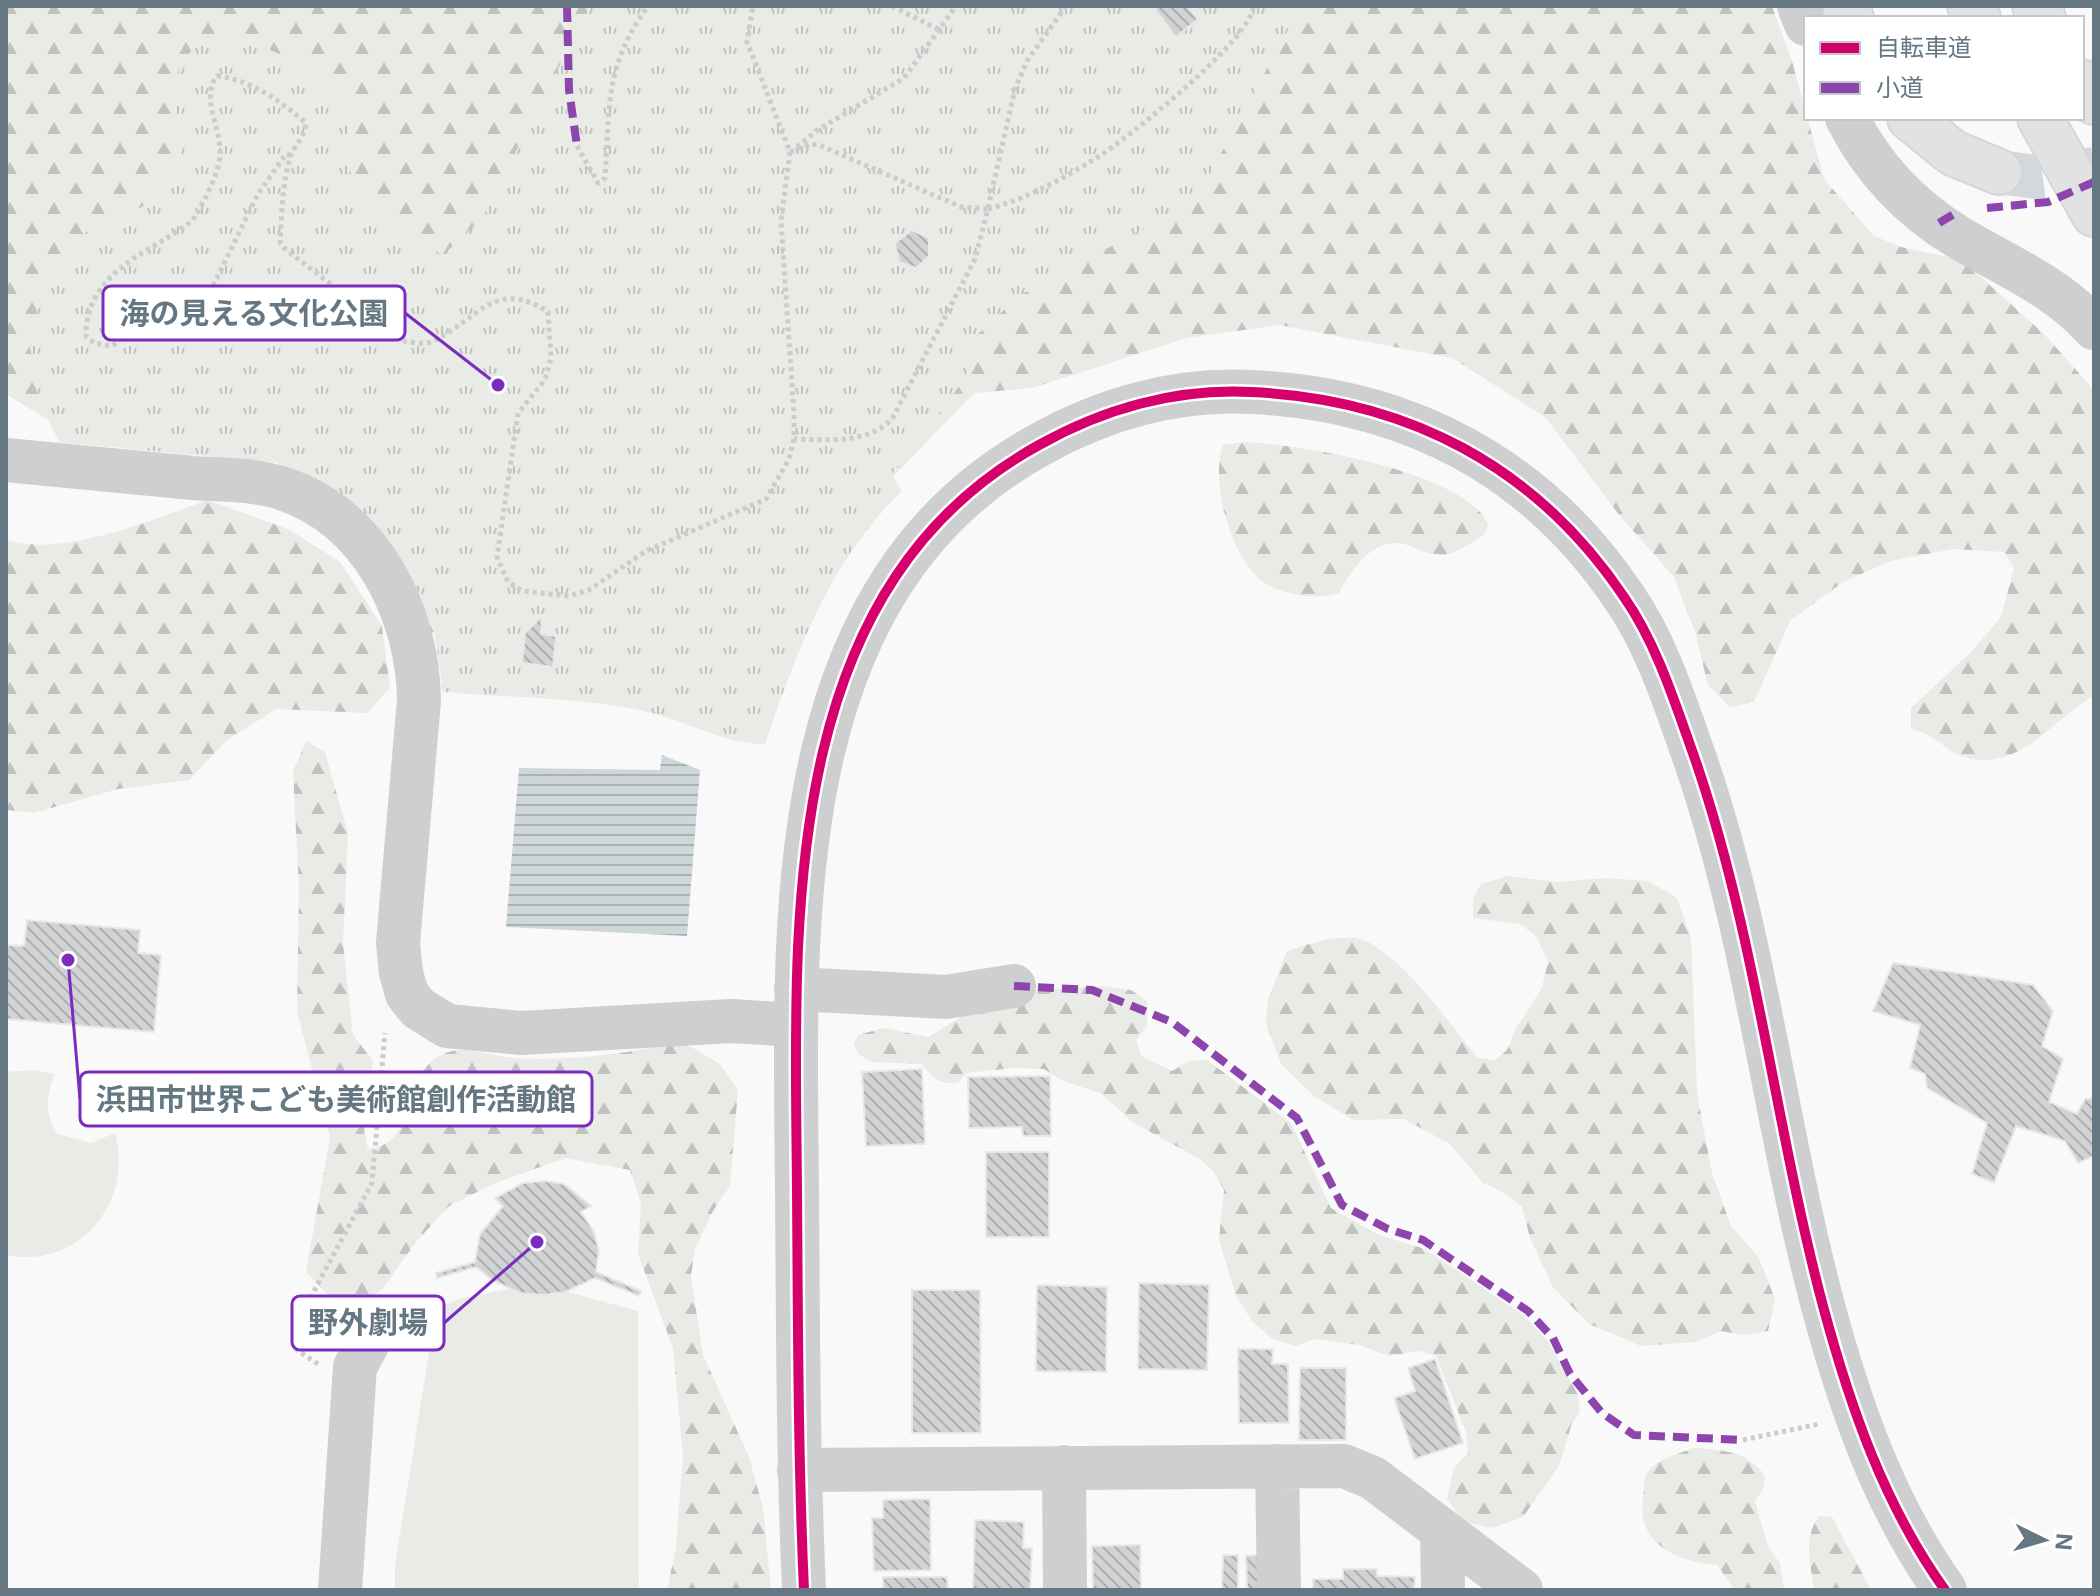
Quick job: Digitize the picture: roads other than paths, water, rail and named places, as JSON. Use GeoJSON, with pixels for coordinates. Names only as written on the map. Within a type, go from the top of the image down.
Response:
{"type":"FeatureCollection","features":[{"type":"Feature","properties":{"kind":"highway"},"geometry":{"type":"LineString","coordinates":[[1912,120],[1953,153],[1999,172]]}},
{"type":"Feature","properties":{"kind":"highway"},"geometry":{"type":"LineString","coordinates":[[2041,120],[2094,214]]}},
{"type":"Feature","properties":{"kind":"street"},"geometry":{"type":"LineString","coordinates":[[1848,120],[1860,145],[1898,192],[1956,236],[2053,290],[2094,328]]}},
{"type":"Feature","properties":{"kind":"street"},"geometry":{"type":"LineString","coordinates":[[804,1590],[799,1470],[798,917],[809,810],[858,639],[896,574],[945,515],[1004,464],[1085,419],[1155,400],[1235,391],[1306,394],[1380,411],[1446,437],[1514,480],[1571,528],[1628,602],[1674,699],[1718,825],[1803,1229],[1847,1394],[1889,1497],[1945,1590]]}},
{"type":"Feature","properties":{"kind":"street"},"geometry":{"type":"LineString","coordinates":[[6,460],[262,483],[307,499],[362,543],[386,576],[402,608],[418,663],[419,700],[398,943],[407,994],[432,1020],[484,1032],[521,1033],[731,1021],[796,1007],[946,997],[1014,986]]}},
{"type":"Feature","properties":{"kind":"street"},"geometry":{"type":"LineString","coordinates":[[340,1590],[355,1367],[378,1324]]}},
{"type":"Feature","properties":{"kind":"street"},"geometry":{"type":"LineString","coordinates":[[799,1470],[1333,1465],[1364,1473],[1521,1590]]}},
{"type":"Feature","properties":{"kind":"street"},"geometry":{"type":"LineString","coordinates":[[1277,1466],[1279,1590]]}},
{"type":"Feature","properties":{"kind":"street"},"geometry":{"type":"LineString","coordinates":[[1064,1467],[1065,1590]]}},
{"type":"Feature","properties":{"kind":"street"},"geometry":{"type":"LineString","coordinates":[[1442,1532],[1443,1590]]}},
{"type":"Feature","properties":{"kind":"tunnel"},"geometry":{"type":"LineString","coordinates":[[1999,172],[2036,177],[2094,169]]}},
{"type":"Feature","properties":{"kind":"place","name":"海の見える文化公園"},"geometry":{"type":"Point","coordinates":[498,385]}},
{"type":"Feature","properties":{"kind":"place","name":"浜田市世界こども美術館創作活動館"},"geometry":{"type":"Point","coordinates":[68,960]}},
{"type":"Feature","properties":{"kind":"place","name":"野外劇場"},"geometry":{"type":"Point","coordinates":[537,1242]}}]}
